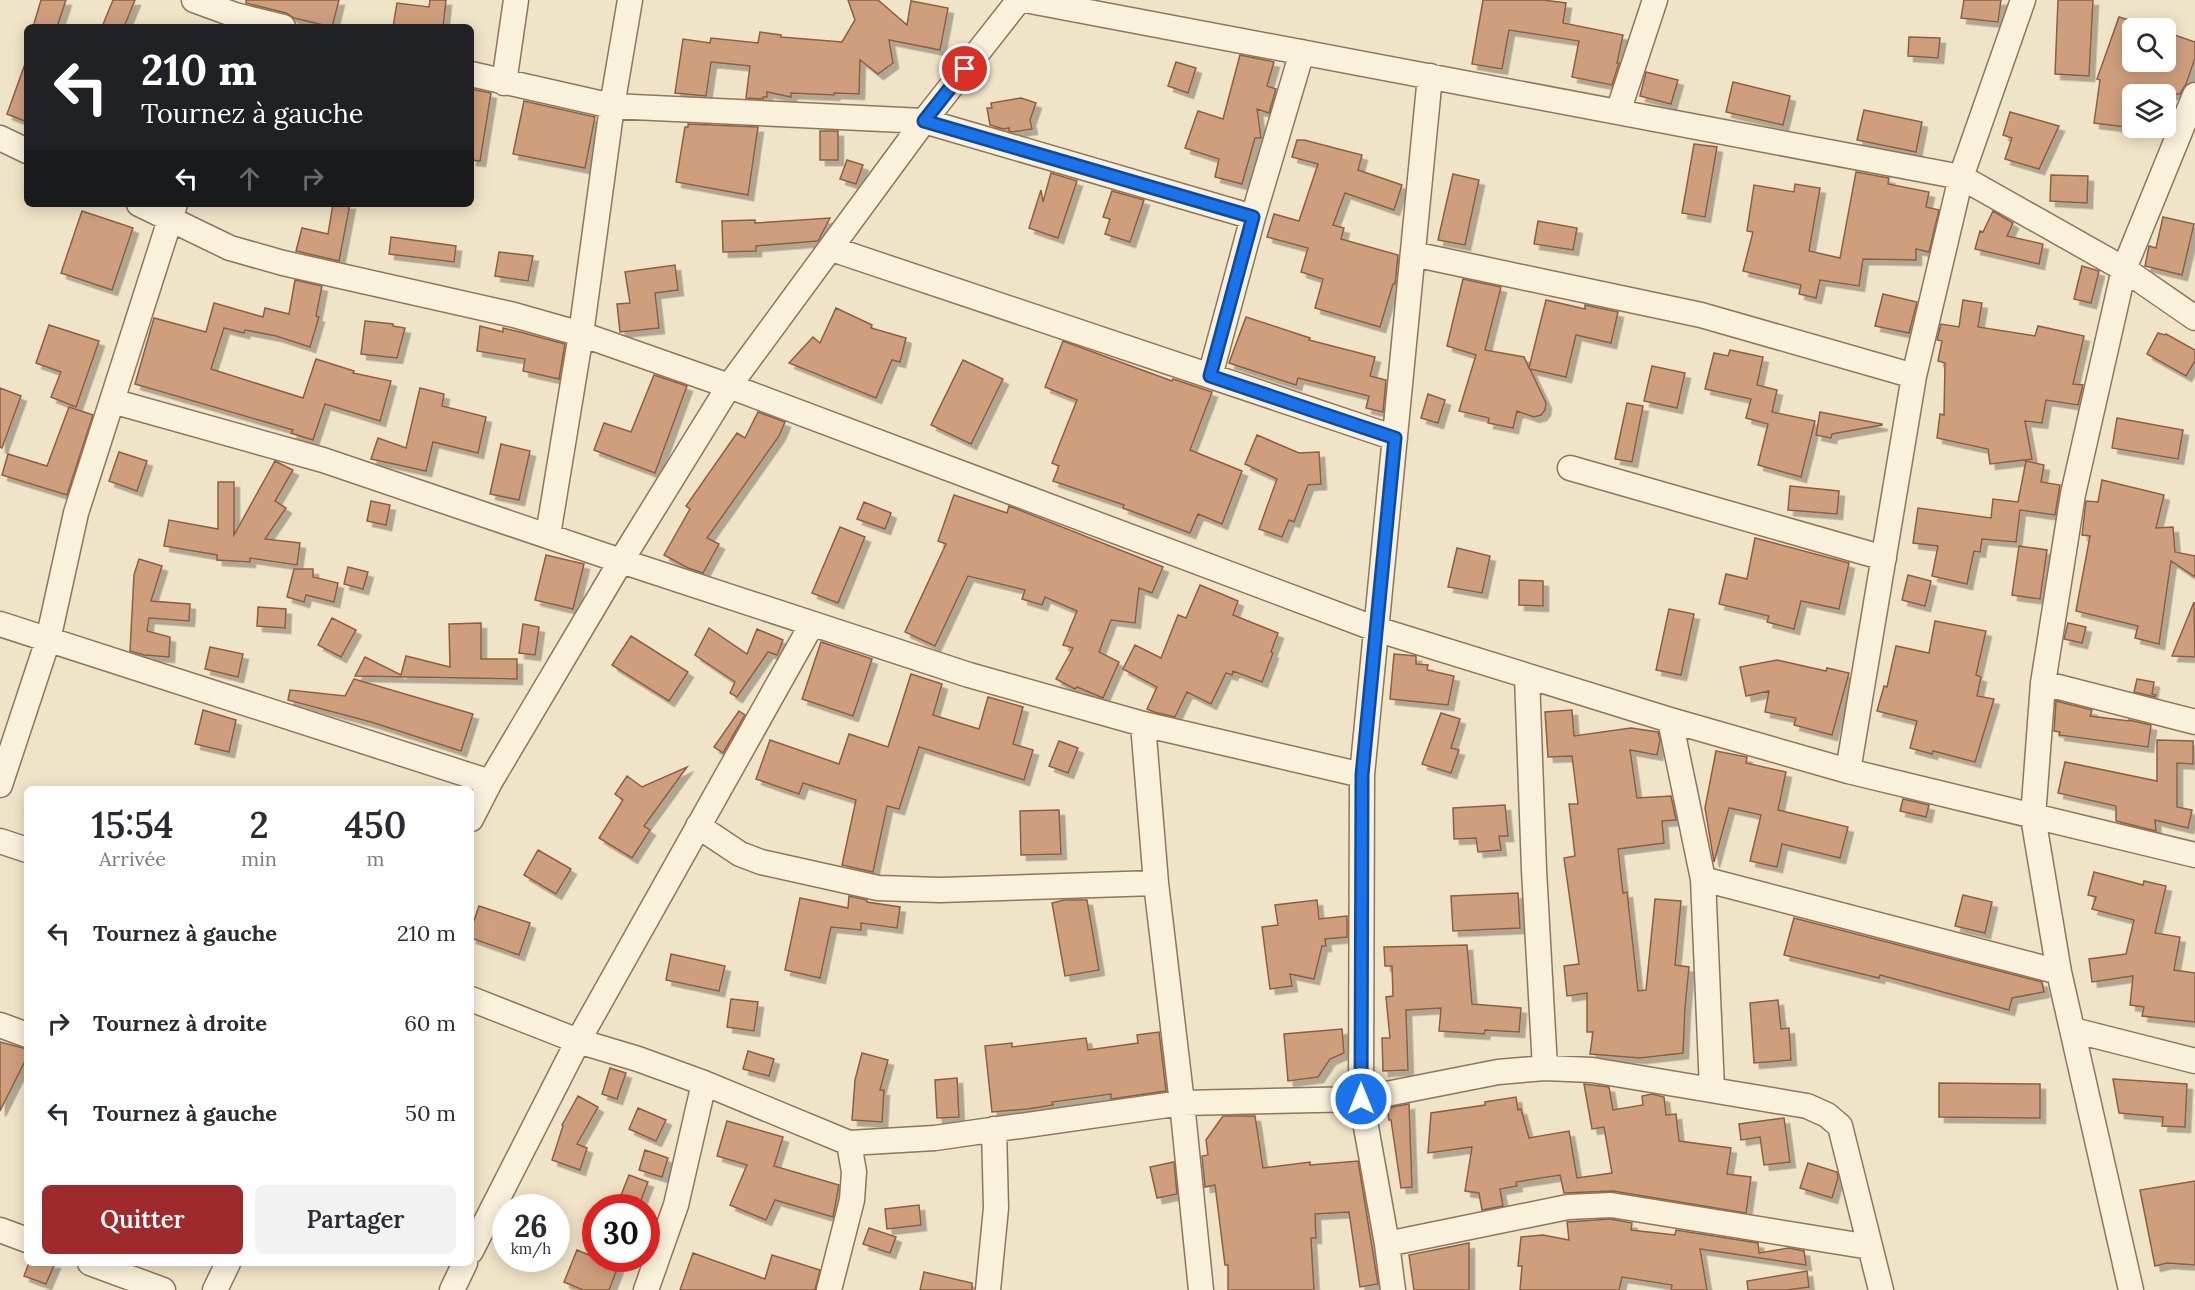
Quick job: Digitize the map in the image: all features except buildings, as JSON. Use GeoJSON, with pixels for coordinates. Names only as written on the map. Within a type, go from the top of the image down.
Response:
{"type":"FeatureCollection","features":[{"type":"Feature","properties":{"kind":"street"},"geometry":{"type":"LineString","coordinates":[[194,0],[272,24]]}},
{"type":"Feature","properties":{"kind":"street"},"geometry":{"type":"LineString","coordinates":[[504,83],[516,0]]}},
{"type":"Feature","properties":{"kind":"street"},"geometry":{"type":"LineString","coordinates":[[548,535],[581,334],[612,106],[630,0]]}},
{"type":"Feature","properties":{"kind":"street"},"geometry":{"type":"LineString","coordinates":[[474,813],[490,782],[621,561],[729,386],[924,121],[1019,0]]}},
{"type":"Feature","properties":{"kind":"street"},"geometry":{"type":"LineString","coordinates":[[1025,0],[1961,177],[2124,269],[2195,318]]}},
{"type":"Feature","properties":{"kind":"street"},"geometry":{"type":"LineString","coordinates":[[1618,112],[1655,0]]}},
{"type":"Feature","properties":{"kind":"street"},"geometry":{"type":"LineString","coordinates":[[1848,771],[1914,376],[1961,177],[2023,0]]}},
{"type":"Feature","properties":{"kind":"street"},"geometry":{"type":"LineString","coordinates":[[1210,376],[1253,217],[1302,52]]}},
{"type":"Feature","properties":{"kind":"street"},"geometry":{"type":"LineString","coordinates":[[474,75],[612,106],[924,121],[1253,217]]}},
{"type":"Feature","properties":{"kind":"street"},"geometry":{"type":"LineString","coordinates":[[1393,1290],[1361,1099],[1362,775],[1431,76]]}},
{"type":"Feature","properties":{"kind":"street"},"geometry":{"type":"LineString","coordinates":[[2131,1290],[2059,972],[2033,817],[2043,683],[2073,494],[2124,269],[2195,95]]}},
{"type":"Feature","properties":{"kind":"street"},"geometry":{"type":"LineString","coordinates":[[0,138],[24,150]]}},
{"type":"Feature","properties":{"kind":"street"},"geometry":{"type":"LineString","coordinates":[[154,207],[173,211],[230,248],[294,266],[514,315],[581,334],[729,386],[1376,629],[1670,720],[1848,771],[2195,855]]}},
{"type":"Feature","properties":{"kind":"street"},"geometry":{"type":"LineString","coordinates":[[0,785],[48,640],[76,513],[173,211]]}},
{"type":"Feature","properties":{"kind":"street"},"geometry":{"type":"LineString","coordinates":[[831,249],[1395,438]]}},
{"type":"Feature","properties":{"kind":"street"},"geometry":{"type":"LineString","coordinates":[[1413,254],[1701,315],[1914,376]]}},
{"type":"Feature","properties":{"kind":"street"},"geometry":{"type":"LineString","coordinates":[[112,400],[323,460],[969,675],[1143,724],[1362,775]]}},
{"type":"Feature","properties":{"kind":"street"},"geometry":{"type":"LineString","coordinates":[[1570,468],[1884,558]]}},
{"type":"Feature","properties":{"kind":"street"},"geometry":{"type":"LineString","coordinates":[[0,624],[490,782]]}},
{"type":"Feature","properties":{"kind":"street"},"geometry":{"type":"LineString","coordinates":[[474,1245],[578,1041],[812,624]]}},
{"type":"Feature","properties":{"kind":"street"},"geometry":{"type":"LineString","coordinates":[[1527,676],[1534,870],[1545,1068]]}},
{"type":"Feature","properties":{"kind":"street"},"geometry":{"type":"LineString","coordinates":[[2043,683],[2195,722]]}},
{"type":"Feature","properties":{"kind":"street"},"geometry":{"type":"LineString","coordinates":[[1670,720],[1703,879],[1712,1089]]}},
{"type":"Feature","properties":{"kind":"street"},"geometry":{"type":"LineString","coordinates":[[1143,724],[1156,883],[1201,1290]]}},
{"type":"Feature","properties":{"kind":"street"},"geometry":{"type":"LineString","coordinates":[[698,826],[740,854],[761,862],[878,888],[940,890],[1156,883]]}},
{"type":"Feature","properties":{"kind":"street"},"geometry":{"type":"LineString","coordinates":[[0,841],[24,849]]}},
{"type":"Feature","properties":{"kind":"street"},"geometry":{"type":"LineString","coordinates":[[1703,879],[2059,972]]}},
{"type":"Feature","properties":{"kind":"street"},"geometry":{"type":"LineString","coordinates":[[474,1000],[578,1041],[638,1059],[704,1083],[849,1143],[935,1138],[1182,1103],[1361,1099],[1498,1072],[1545,1068],[1592,1070],[1807,1106],[1827,1115],[1840,1126],[1881,1290]]}},
{"type":"Feature","properties":{"kind":"street"},"geometry":{"type":"LineString","coordinates":[[0,1025],[24,1034]]}},
{"type":"Feature","properties":{"kind":"street"},"geometry":{"type":"LineString","coordinates":[[2073,1030],[2195,1061]]}},
{"type":"Feature","properties":{"kind":"street"},"geometry":{"type":"LineString","coordinates":[[646,1290],[676,1205],[704,1083]]}},
{"type":"Feature","properties":{"kind":"street"},"geometry":{"type":"LineString","coordinates":[[988,1290],[996,1209],[994,1129]]}},
{"type":"Feature","properties":{"kind":"street"},"geometry":{"type":"LineString","coordinates":[[829,1290],[852,1200],[854,1172],[849,1143]]}},
{"type":"Feature","properties":{"kind":"street"},"geometry":{"type":"LineString","coordinates":[[1387,1244],[1568,1206],[1611,1204],[1870,1246]]}},
{"type":"Feature","properties":{"kind":"street"},"geometry":{"type":"LineString","coordinates":[[0,1230],[24,1239]]}},
{"type":"Feature","properties":{"kind":"street"},"geometry":{"type":"LineString","coordinates":[[98,1266],[163,1290]]}},
{"type":"Feature","properties":{"kind":"street"},"geometry":{"type":"LineString","coordinates":[[215,1290],[227,1266]]}},
{"type":"Feature","properties":{"kind":"street"},"geometry":{"type":"LineString","coordinates":[[452,1290],[464,1266]]}},
{"type":"Feature","properties":{"kind":"route"},"geometry":{"type":"LineString","coordinates":[[965,69],[924,121],[1253,217],[1210,376],[1395,438],[1362,775],[1361,1099]]}}]}
